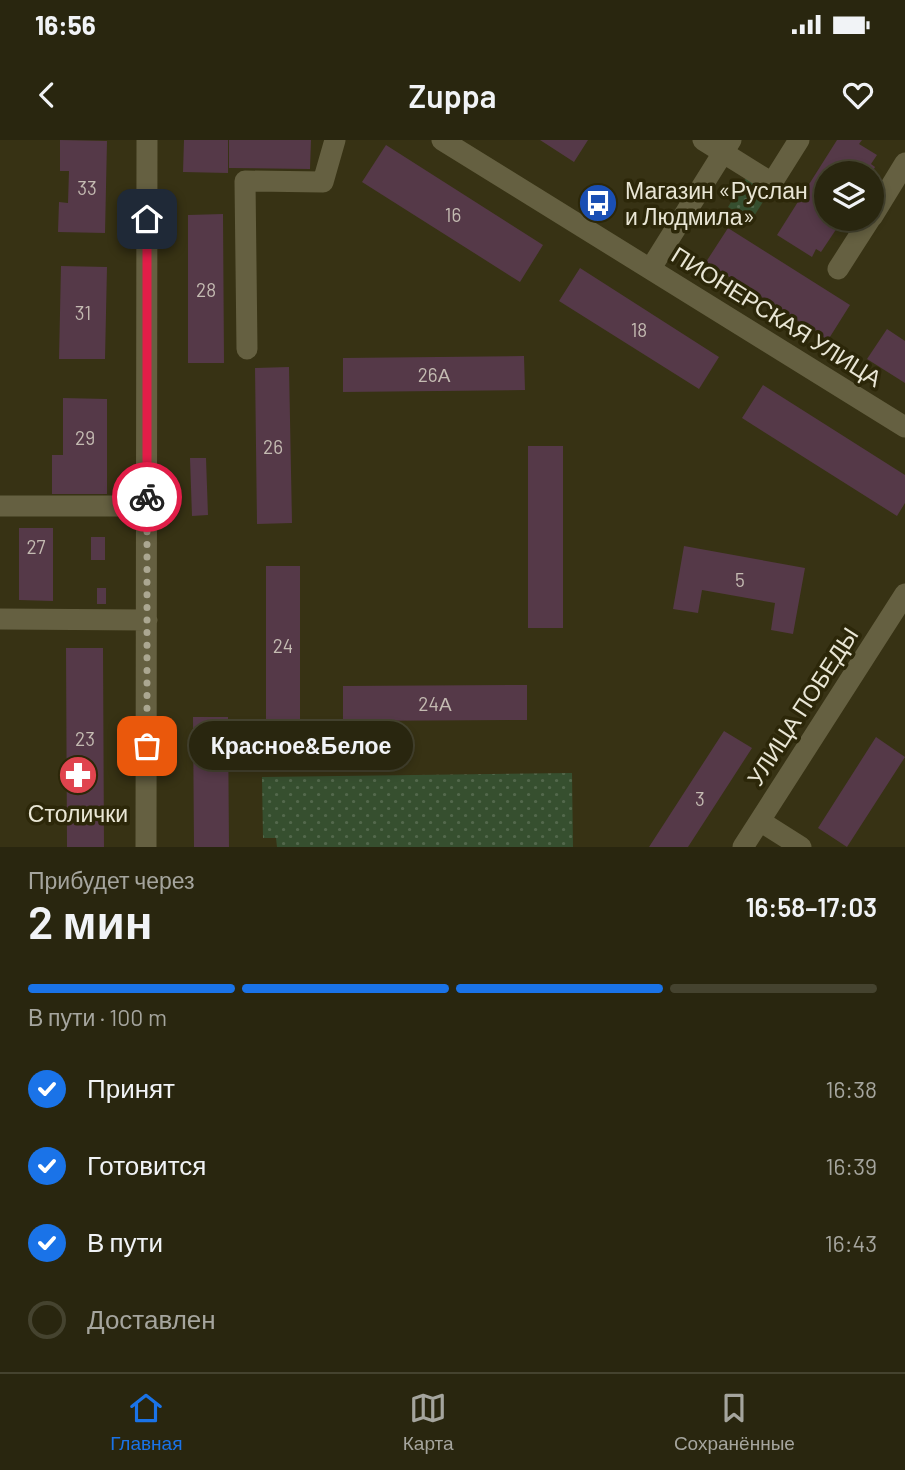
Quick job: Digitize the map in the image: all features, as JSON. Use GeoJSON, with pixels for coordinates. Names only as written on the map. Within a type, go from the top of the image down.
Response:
{"type":"FeatureCollection","features":[{"type":"Feature","properties":{"kind":"street"},"geometry":{"type":"LineString","coordinates":[[146,140],[146,847]]}},
{"type":"Feature","properties":{"kind":"street"},"geometry":{"type":"LineString","coordinates":[[247,349],[245,181],[323,183],[335,140]]}},
{"type":"Feature","properties":{"kind":"street","name":"ПИОНЕРСКАЯ УЛИЦА"},"geometry":{"type":"LineString","coordinates":[[442,140],[905,427]]}},
{"type":"Feature","properties":{"kind":"street"},"geometry":{"type":"LineString","coordinates":[[703,140],[727,146],[772,183],[799,140]]}},
{"type":"Feature","properties":{"kind":"street"},"geometry":{"type":"LineString","coordinates":[[651,268],[727,146]]}},
{"type":"Feature","properties":{"kind":"street"},"geometry":{"type":"LineString","coordinates":[[884,197],[905,163]]}},
{"type":"Feature","properties":{"kind":"street"},"geometry":{"type":"LineString","coordinates":[[838,269],[863,231]]}},
{"type":"Feature","properties":{"kind":"street"},"geometry":{"type":"LineString","coordinates":[[0,506],[147,506]]}},
{"type":"Feature","properties":{"kind":"street","name":"УЛИЦА ПОБЕДЫ"},"geometry":{"type":"LineString","coordinates":[[743,847],[905,594]]}},
{"type":"Feature","properties":{"kind":"street"},"geometry":{"type":"LineString","coordinates":[[0,619],[147,620]]}},
{"type":"Feature","properties":{"kind":"street"},"geometry":{"type":"LineString","coordinates":[[760,821],[801,847]]}},
{"type":"Feature","properties":{"kind":"green space"},"geometry":{"type":"Polygon","coordinates":[[[748,175],[771,189],[751,221],[728,207],[748,175]]]}},
{"type":"Feature","properties":{"kind":"green space"},"geometry":{"type":"Polygon","coordinates":[[[572,773],[573,847],[277,847],[276,838],[263,838],[262,777],[572,773]]]}},
{"type":"Feature","properties":{"kind":"building"},"geometry":{"type":"Polygon","coordinates":[[[60,140],[107,141],[105,233],[58,232],[59,202],[68,203],[69,171],[60,171],[60,140]]]}},
{"type":"Feature","properties":{"kind":"building"},"geometry":{"type":"Polygon","coordinates":[[[184,140],[228,140],[228,173],[183,172],[184,140]]]}},
{"type":"Feature","properties":{"kind":"building"},"geometry":{"type":"Polygon","coordinates":[[[229,140],[311,140],[310,169],[229,168],[229,140]]]}},
{"type":"Feature","properties":{"kind":"building"},"geometry":{"type":"Polygon","coordinates":[[[540,140],[588,140],[574,162],[540,140]]]}},
{"type":"Feature","properties":{"kind":"building"},"geometry":{"type":"Polygon","coordinates":[[[837,140],[862,140],[859,144],[877,155],[873,161],[824,161],[837,140]]]}},
{"type":"Feature","properties":{"kind":"building"},"geometry":{"type":"Polygon","coordinates":[[[386,145],[543,245],[520,282],[362,182],[386,145]]]}},
{"type":"Feature","properties":{"kind":"building"},"geometry":{"type":"Polygon","coordinates":[[[814,176],[814,231],[835,231],[821,252],[816,249],[812,257],[777,235],[814,176]]]}},
{"type":"Feature","properties":{"kind":"building"},"geometry":{"type":"Polygon","coordinates":[[[223,214],[224,363],[188,363],[188,215],[223,214]]]}},
{"type":"Feature","properties":{"kind":"building"},"geometry":{"type":"Polygon","coordinates":[[[728,228],[850,305],[828,340],[706,262],[728,228]]]}},
{"type":"Feature","properties":{"kind":"building"},"geometry":{"type":"Polygon","coordinates":[[[61,266],[107,267],[105,359],[59,359],[61,266]]]}},
{"type":"Feature","properties":{"kind":"building"},"geometry":{"type":"Polygon","coordinates":[[[580,268],[719,357],[699,389],[559,301],[580,268]]]}},
{"type":"Feature","properties":{"kind":"building"},"geometry":{"type":"Polygon","coordinates":[[[887,329],[905,341],[905,383],[867,359],[887,329]]]}},
{"type":"Feature","properties":{"kind":"building"},"geometry":{"type":"Polygon","coordinates":[[[524,356],[525,390],[343,392],[343,358],[524,356]]]}},
{"type":"Feature","properties":{"kind":"building"},"geometry":{"type":"Polygon","coordinates":[[[289,367],[292,523],[257,524],[255,368],[289,367]]]}},
{"type":"Feature","properties":{"kind":"building"},"geometry":{"type":"Polygon","coordinates":[[[763,385],[905,475],[905,503],[897,516],[742,418],[763,385]]]}},
{"type":"Feature","properties":{"kind":"building"},"geometry":{"type":"Polygon","coordinates":[[[63,398],[107,399],[107,494],[52,494],[52,455],[63,455],[63,398]]]}},
{"type":"Feature","properties":{"kind":"building"},"geometry":{"type":"Polygon","coordinates":[[[528,446],[563,446],[563,628],[528,628],[528,446]]]}},
{"type":"Feature","properties":{"kind":"building"},"geometry":{"type":"Polygon","coordinates":[[[190,458],[206,458],[208,515],[192,516],[190,458]]]}},
{"type":"Feature","properties":{"kind":"building"},"geometry":{"type":"Polygon","coordinates":[[[19,528],[53,528],[53,601],[19,600],[19,528]]]}},
{"type":"Feature","properties":{"kind":"building"},"geometry":{"type":"Polygon","coordinates":[[[91,537],[105,537],[105,560],[91,560],[91,537]]]}},
{"type":"Feature","properties":{"kind":"building"},"geometry":{"type":"Polygon","coordinates":[[[684,546],[805,568],[793,634],[771,630],[775,603],[702,590],[698,613],[673,609],[684,546]]]}},
{"type":"Feature","properties":{"kind":"building"},"geometry":{"type":"Polygon","coordinates":[[[266,566],[300,566],[300,724],[266,724],[266,566]]]}},
{"type":"Feature","properties":{"kind":"building"},"geometry":{"type":"Polygon","coordinates":[[[97,588],[106,588],[106,604],[97,604],[97,588]]]}},
{"type":"Feature","properties":{"kind":"building"},"geometry":{"type":"Polygon","coordinates":[[[66,648],[103,648],[104,847],[67,847],[66,648]]]}},
{"type":"Feature","properties":{"kind":"building"},"geometry":{"type":"Polygon","coordinates":[[[527,685],[527,720],[343,721],[343,686],[527,685]]]}},
{"type":"Feature","properties":{"kind":"building"},"geometry":{"type":"Polygon","coordinates":[[[193,717],[228,717],[229,847],[194,847],[193,717]]]}},
{"type":"Feature","properties":{"kind":"building"},"geometry":{"type":"Polygon","coordinates":[[[724,731],[752,748],[688,847],[649,847],[724,731]]]}},
{"type":"Feature","properties":{"kind":"building"},"geometry":{"type":"Polygon","coordinates":[[[876,737],[905,757],[847,847],[818,828],[876,737]]]}},
{"type":"Feature","properties":{"kind":"way so far"},"geometry":{"type":"LineString","coordinates":[[147,497],[147,746]]}},
{"type":"Feature","properties":{"kind":"place","name":"Магазин «Руслан и Людмила»"},"geometry":{"type":"Point","coordinates":[598,203]}},
{"type":"Feature","properties":{"kind":"place","name":"Красное&Белое"},"geometry":{"type":"Point","coordinates":[147,746]}},
{"type":"Feature","properties":{"kind":"place","name":"Столички"},"geometry":{"type":"Point","coordinates":[78,775]}},
{"type":"Feature","properties":{"kind":"route"},"geometry":{"type":"LineString","coordinates":[[147,219],[147,497]]}}]}
